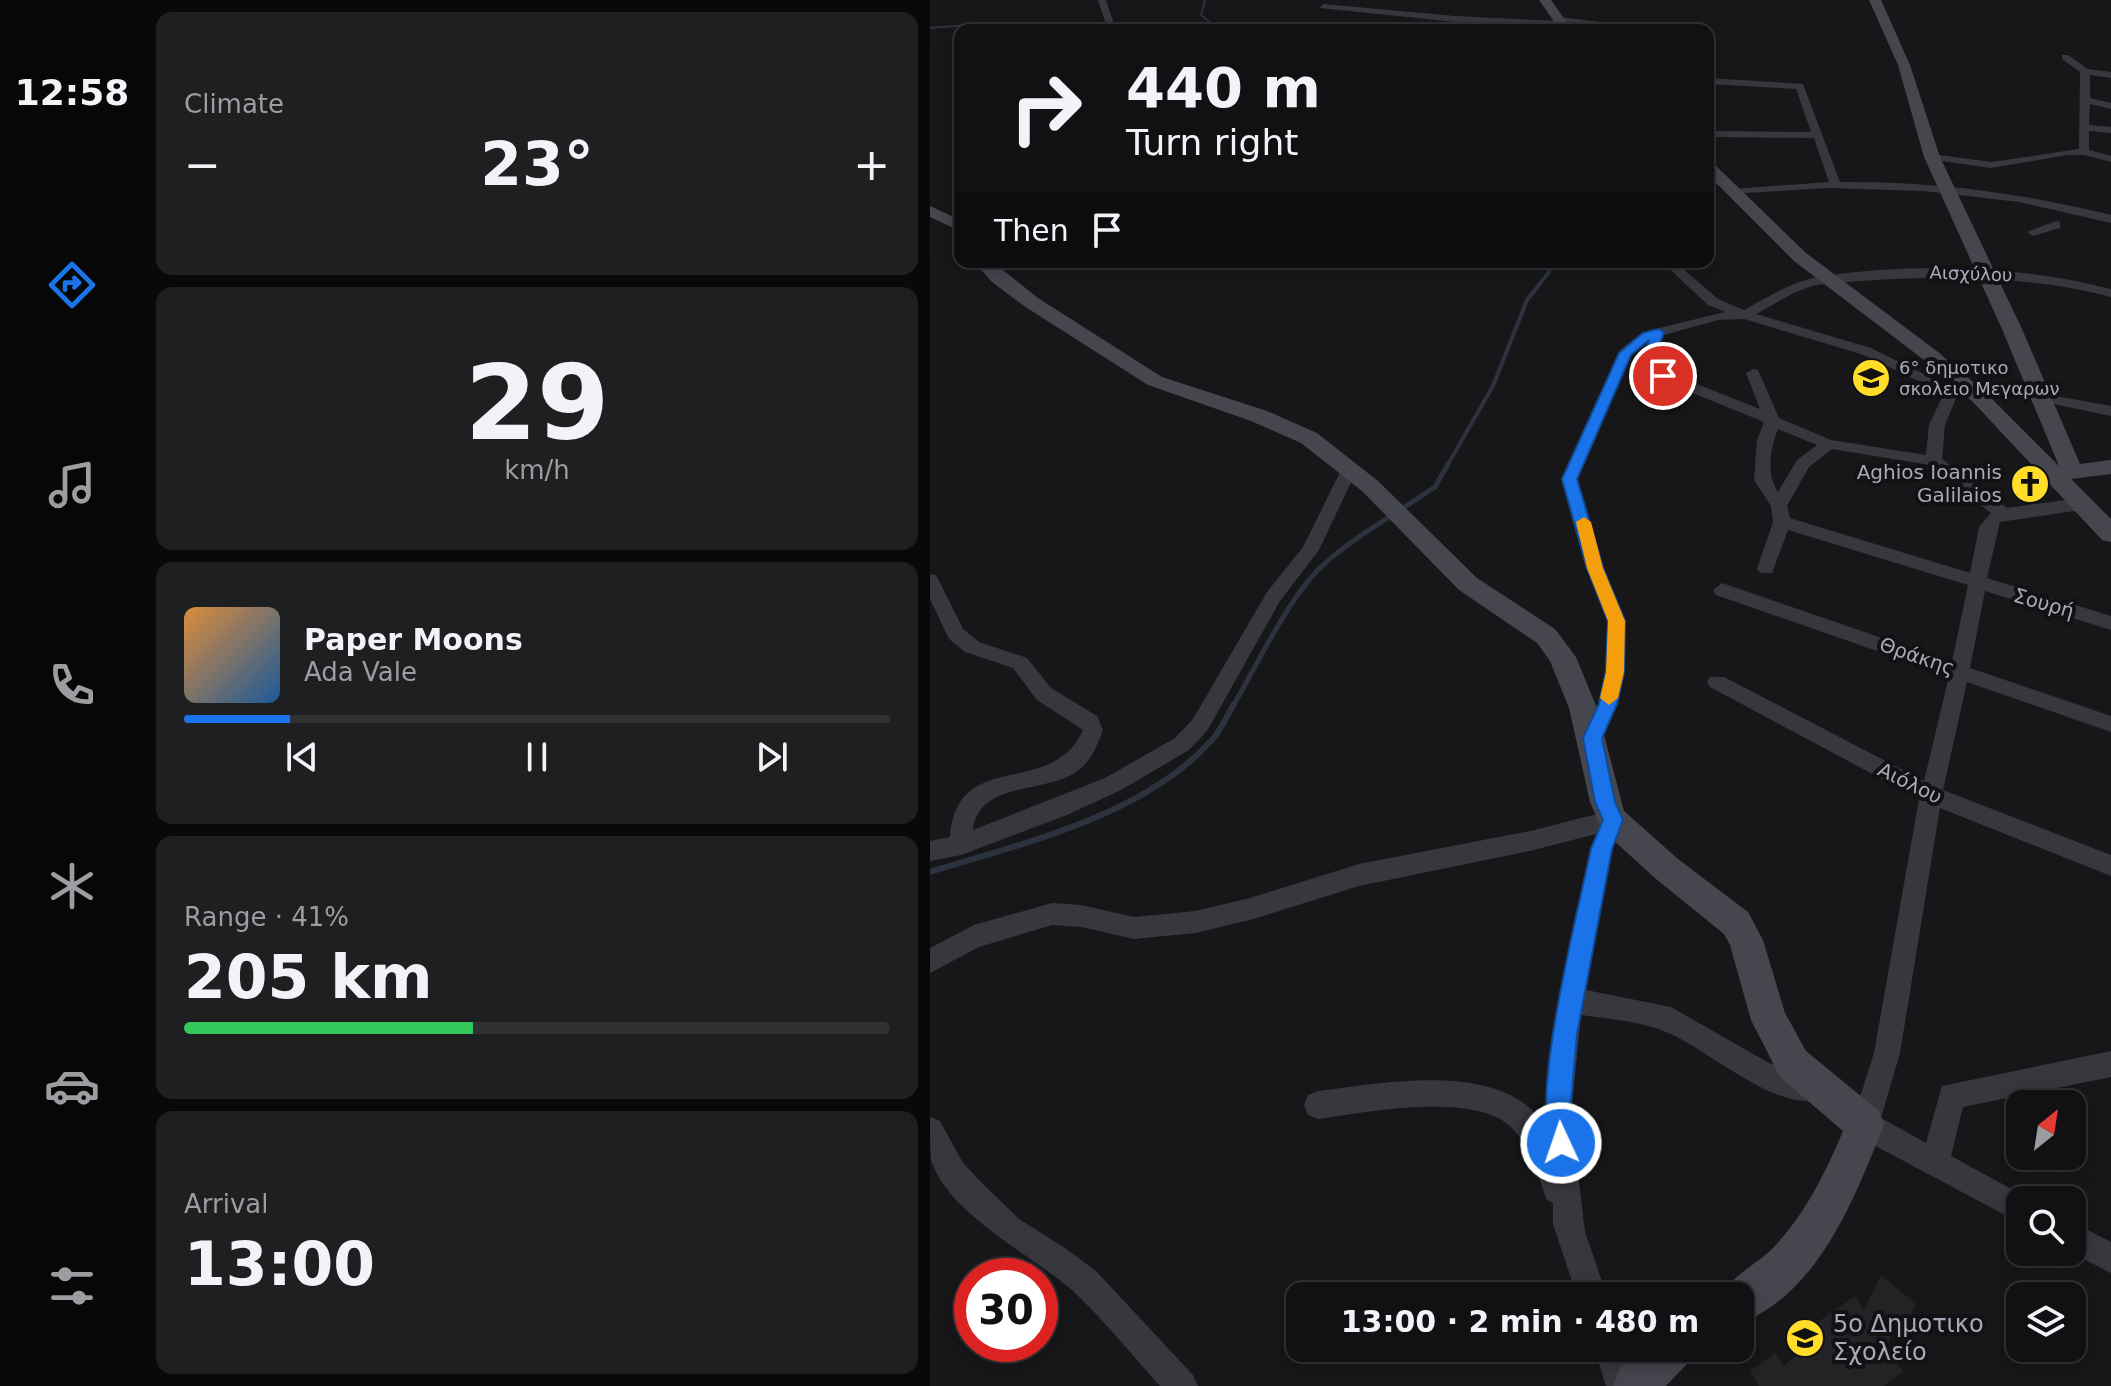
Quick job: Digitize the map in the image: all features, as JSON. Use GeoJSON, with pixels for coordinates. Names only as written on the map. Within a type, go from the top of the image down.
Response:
{"type":"FeatureCollection","features":[{"type":"Feature","properties":{"kind":"street"},"geometry":{"type":"LineString","coordinates":[[1102,0],[1110,24]]}},
{"type":"Feature","properties":{"kind":"street"},"geometry":{"type":"LineString","coordinates":[[1545,0],[1562,24]]}},
{"type":"Feature","properties":{"kind":"street"},"geometry":{"type":"LineString","coordinates":[[1875,0],[1902,60],[1932,157],[2039,397],[2062,472],[2081,504],[2111,534]]}},
{"type":"Feature","properties":{"kind":"street"},"geometry":{"type":"LineString","coordinates":[[1323,6],[1545,24]]}},
{"type":"Feature","properties":{"kind":"street"},"geometry":{"type":"LineString","coordinates":[[2065,57],[2085,75],[2111,84]]}},
{"type":"Feature","properties":{"kind":"street"},"geometry":{"type":"LineString","coordinates":[[2084,152],[2085,75]]}},
{"type":"Feature","properties":{"kind":"street"},"geometry":{"type":"LineString","coordinates":[[2085,75],[2111,75]]}},
{"type":"Feature","properties":{"kind":"street"},"geometry":{"type":"LineString","coordinates":[[1714,81],[1800,86],[1836,185]]}},
{"type":"Feature","properties":{"kind":"street"},"geometry":{"type":"LineString","coordinates":[[2084,100],[2111,106]]}},
{"type":"Feature","properties":{"kind":"street"},"geometry":{"type":"LineString","coordinates":[[2084,127],[2111,130]]}},
{"type":"Feature","properties":{"kind":"street"},"geometry":{"type":"LineString","coordinates":[[1714,134],[1817,135]]}},
{"type":"Feature","properties":{"kind":"street"},"geometry":{"type":"LineString","coordinates":[[1932,157],[1999,165],[2045,154],[2084,152],[2111,159]]}},
{"type":"Feature","properties":{"kind":"street"},"geometry":{"type":"LineString","coordinates":[[1714,172],[1787,245],[1828,280],[1931,356],[2062,472],[2111,467]]}},
{"type":"Feature","properties":{"kind":"street"},"geometry":{"type":"LineString","coordinates":[[1734,192],[1791,185],[1947,189],[2057,204],[2109,219],[2111,203]]}},
{"type":"Feature","properties":{"kind":"street"},"geometry":{"type":"LineString","coordinates":[[930,211],[954,223]]}},
{"type":"Feature","properties":{"kind":"street"},"geometry":{"type":"LineString","coordinates":[[2033,232],[2056,225]]}},
{"type":"Feature","properties":{"kind":"street"},"geometry":{"type":"LineString","coordinates":[[989,268],[1031,302],[1155,381],[1297,431],[1370,486],[1477,591],[1538,630],[1554,645],[1583,708],[1605,802],[1613,820],[1667,869],[1736,923],[1746,940],[1769,1020],[1793,1064],[1865,1125],[2006,1202]]}},
{"type":"Feature","properties":{"kind":"street"},"geometry":{"type":"LineString","coordinates":[[1675,268],[1713,302],[1745,315],[1877,355],[1953,391],[1980,398]]}},
{"type":"Feature","properties":{"kind":"street","name":"Αισχύλου"},"geometry":{"type":"LineString","coordinates":[[1745,315],[1788,291],[1828,280],[1887,272],[2052,278],[2111,293]]}},
{"type":"Feature","properties":{"kind":"street"},"geometry":{"type":"LineString","coordinates":[[1592,738],[1608,704],[1615,672],[1616,621],[1595,568],[1569,479],[1625,353],[1648,335],[1718,316],[1745,315]]}},
{"type":"Feature","properties":{"kind":"street"},"geometry":{"type":"LineString","coordinates":[[1658,332],[1651,352],[1663,376],[1674,383],[1728,400],[1829,444],[1934,461],[2004,514]]}},
{"type":"Feature","properties":{"kind":"street"},"geometry":{"type":"LineString","coordinates":[[1753,373],[1772,419],[1765,440],[1762,480],[1781,514]]}},
{"type":"Feature","properties":{"kind":"street"},"geometry":{"type":"LineString","coordinates":[[1934,461],[1933,433],[1937,417],[1953,391]]}},
{"type":"Feature","properties":{"kind":"street"},"geometry":{"type":"LineString","coordinates":[[2039,397],[2111,411]]}},
{"type":"Feature","properties":{"kind":"street"},"geometry":{"type":"LineString","coordinates":[[1766,569],[1781,514],[1803,464],[1829,444]]}},
{"type":"Feature","properties":{"kind":"street"},"geometry":{"type":"LineString","coordinates":[[930,851],[961,845],[1100,790],[1182,744],[1200,725],[1273,597],[1310,550],[1349,470]]}},
{"type":"Feature","properties":{"kind":"street"},"geometry":{"type":"LineString","coordinates":[[1754,1294],[1771,1282],[1806,1244],[1837,1193],[1865,1125],[1887,1053],[1931,795],[1960,671],[1988,527],[1994,518],[2004,514],[2081,504]]}},
{"type":"Feature","properties":{"kind":"street","name":"Σουρή"},"geometry":{"type":"LineString","coordinates":[[1781,514],[1977,583],[2111,623]]}},
{"type":"Feature","properties":{"kind":"street"},"geometry":{"type":"LineString","coordinates":[[930,580],[956,634],[986,654],[1004,655],[1020,663],[1044,694],[1090,722],[1093,730],[1085,751],[1067,767],[990,791],[970,804],[963,818],[961,845]]}},
{"type":"Feature","properties":{"kind":"street","name":"Θράκης"},"geometry":{"type":"LineString","coordinates":[[1722,590],[2111,724]]}},
{"type":"Feature","properties":{"kind":"street","name":"Αιόλου"},"geometry":{"type":"LineString","coordinates":[[1717,682],[1931,795],[2111,866]]}},
{"type":"Feature","properties":{"kind":"street"},"geometry":{"type":"LineString","coordinates":[[930,961],[974,937],[1052,914],[1081,916],[1134,928],[1205,920],[1359,875],[1530,841],[1613,820]]}},
{"type":"Feature","properties":{"kind":"street"},"geometry":{"type":"LineString","coordinates":[[1571,1234],[1557,1115],[1565,1034],[1601,849],[1613,820]]}},
{"type":"Feature","properties":{"kind":"street"},"geometry":{"type":"LineString","coordinates":[[1573,1001],[1670,1020],[1752,1069],[1799,1087],[1824,1091]]}},
{"type":"Feature","properties":{"kind":"street"},"geometry":{"type":"LineString","coordinates":[[1935,1164],[1952,1096],[2111,1064]]}},
{"type":"Feature","properties":{"kind":"street"},"geometry":{"type":"LineString","coordinates":[[1318,1105],[1383,1097],[1479,1096],[1517,1113],[1551,1169],[1587,1282]]}},
{"type":"Feature","properties":{"kind":"street"},"geometry":{"type":"LineString","coordinates":[[930,1131],[953,1173],[988,1209],[1009,1229],[1055,1258],[1085,1282],[1182,1386]]}},
{"type":"Feature","properties":{"kind":"street"},"geometry":{"type":"LineString","coordinates":[[2086,1245],[2111,1258]]}},
{"type":"Feature","properties":{"kind":"street"},"geometry":{"type":"LineString","coordinates":[[1614,1362],[1622,1386]]}},
{"type":"Feature","properties":{"kind":"street"},"geometry":{"type":"LineString","coordinates":[[1635,1386],[1659,1362]]}},
{"type":"Feature","properties":{"kind":"shaded area"},"geometry":{"type":"Polygon","coordinates":[[[1881,1275],[1916,1304],[1906,1326],[1899,1323],[1894,1325],[1887,1347],[1903,1372],[1884,1386],[1759,1386],[1750,1371],[1775,1353],[1784,1366],[1796,1355],[1789,1342],[1855,1296],[1864,1310],[1881,1275]]]}},
{"type":"Feature","properties":{"kind":"waterway"},"geometry":{"type":"LineString","coordinates":[[1205,0],[1201,15],[1212,24]]}},
{"type":"Feature","properties":{"kind":"waterway"},"geometry":{"type":"LineString","coordinates":[[930,28],[954,26]]}},
{"type":"Feature","properties":{"kind":"waterway"},"geometry":{"type":"LineString","coordinates":[[1547,274],[1552,268]]}},
{"type":"Feature","properties":{"kind":"waterway"},"geometry":{"type":"LineString","coordinates":[[1447,466],[1493,386],[1527,300],[1549,272]]}},
{"type":"Feature","properties":{"kind":"waterway"},"geometry":{"type":"LineString","coordinates":[[1400,510],[1435,487],[1448,464]]}},
{"type":"Feature","properties":{"kind":"waterway"},"geometry":{"type":"LineString","coordinates":[[1233,706],[1283,617],[1306,584],[1335,555],[1392,515]]}},
{"type":"Feature","properties":{"kind":"waterway"},"geometry":{"type":"LineString","coordinates":[[930,872],[1080,824],[1152,789],[1183,767],[1211,741],[1234,704]]}},
{"type":"Feature","properties":{"kind":"slow traffic"},"geometry":{"type":"LineString","coordinates":[[1584,522],[1595,568],[1616,621],[1615,672],[1609,698]]}},
{"type":"Feature","properties":{"kind":"place","name":"6° δημοτικο σκολειο Μεγαρων"},"geometry":{"type":"Point","coordinates":[1871,378]}},
{"type":"Feature","properties":{"kind":"place","name":"Aghios Ioannis Galilaios"},"geometry":{"type":"Point","coordinates":[2030,484]}},
{"type":"Feature","properties":{"kind":"place","name":"5o Δημοτικο Σχολείο"},"geometry":{"type":"Point","coordinates":[1805,1338]}},
{"type":"Feature","properties":{"kind":"route"},"geometry":{"type":"LineString","coordinates":[[1561,1143],[1557,1115],[1565,1034],[1601,849],[1613,820],[1605,802],[1592,738],[1608,704],[1615,672],[1616,621],[1595,568],[1587,532],[1569,479],[1625,353],[1648,335],[1658,332],[1651,352],[1663,376]]}}]}
